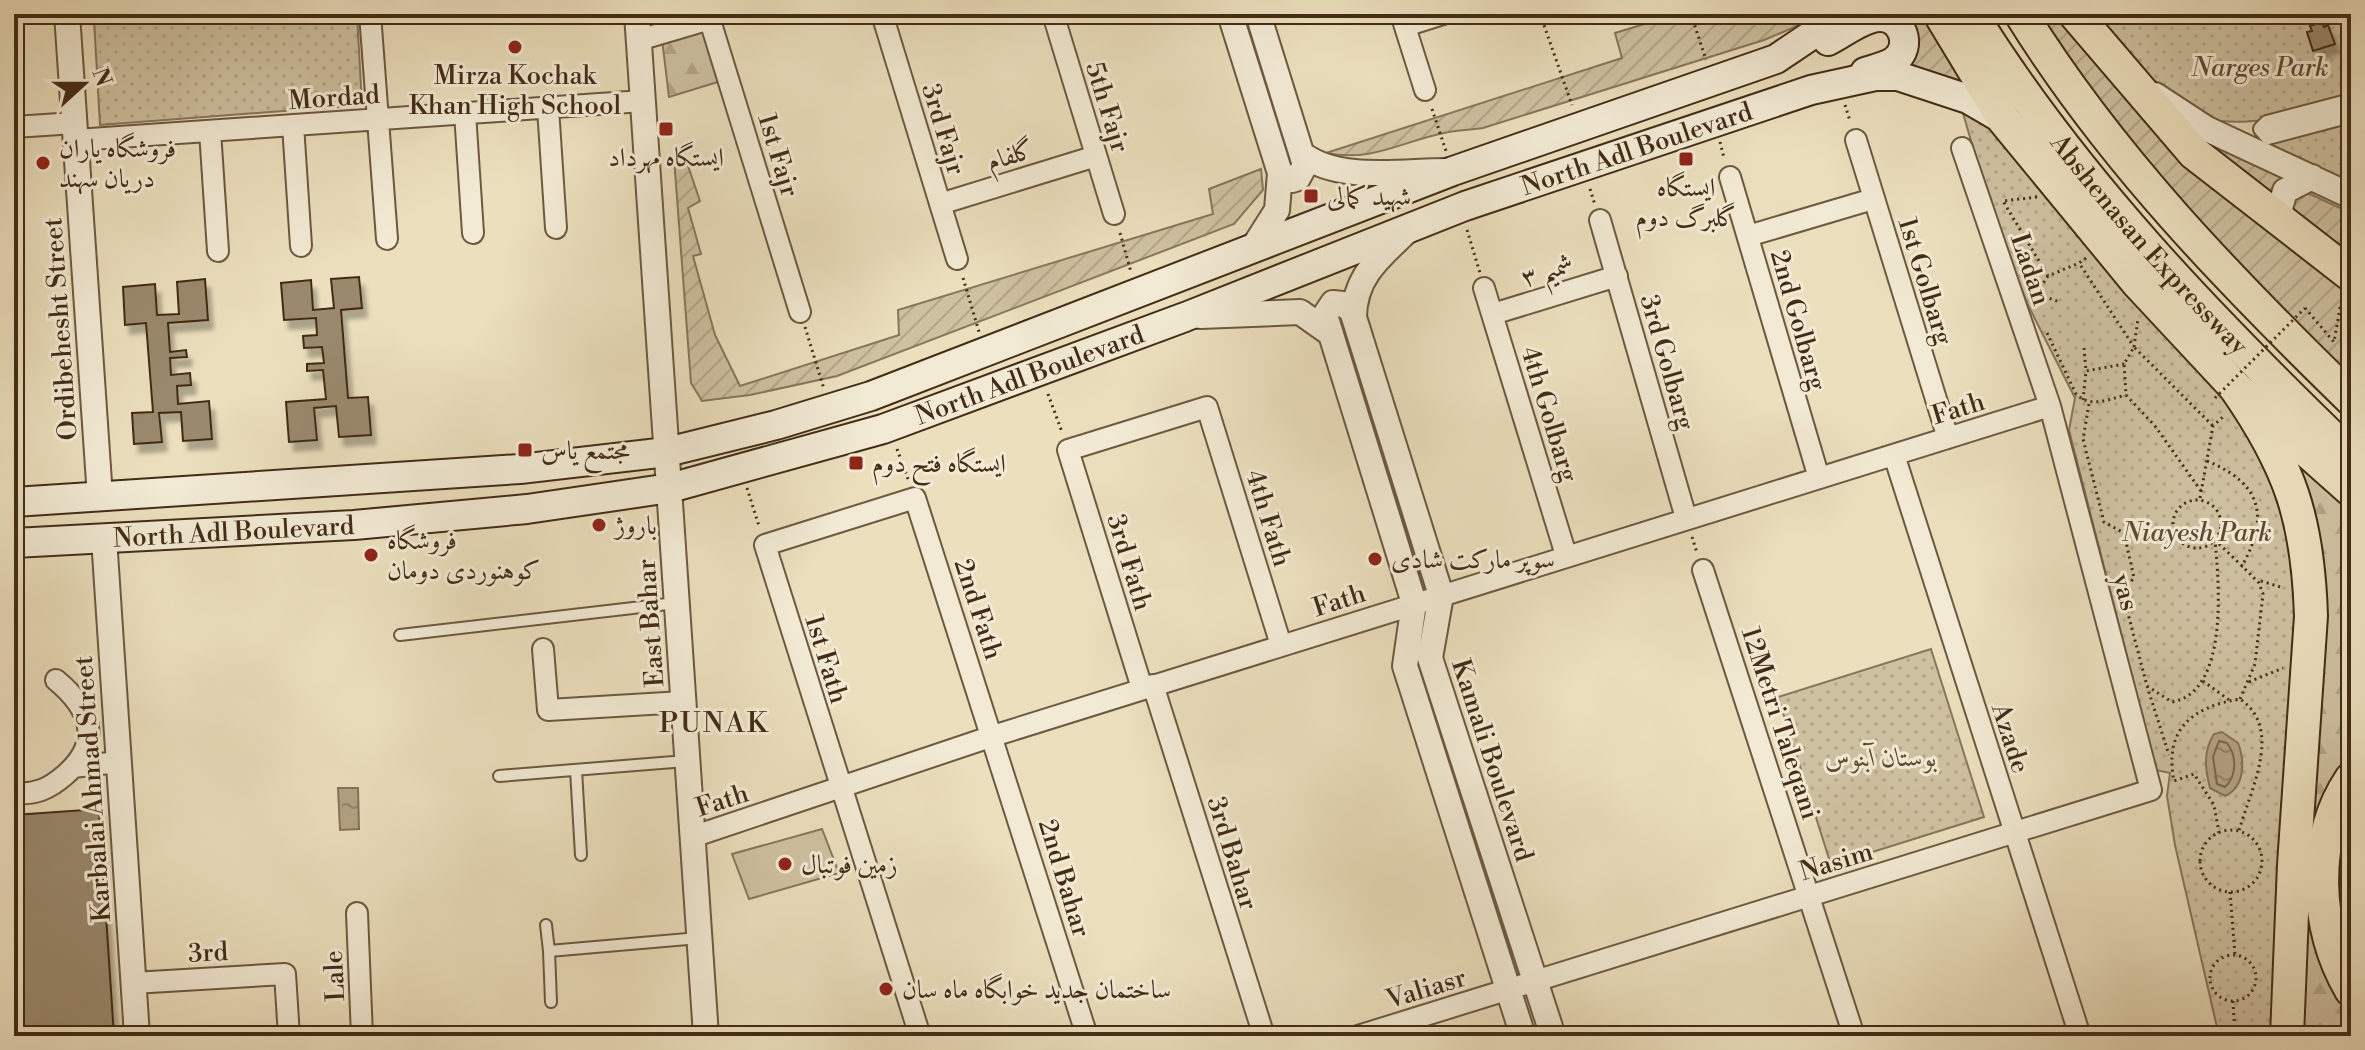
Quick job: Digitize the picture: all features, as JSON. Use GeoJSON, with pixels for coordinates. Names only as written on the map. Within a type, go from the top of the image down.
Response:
{"type":"FeatureCollection","features":[{"type":"Feature","properties":{"kind":"highway"},"geometry":{"type":"LineString","coordinates":[[1940,14],[2004,120],[2138,283],[2226,399],[2278,451],[2290,483],[2303,528],[2310,578],[2311,616],[2294,865],[2287,1036]]}},
{"type":"Feature","properties":{"kind":"highway","name":"Abshenasan Expressway"},"geometry":{"type":"LineString","coordinates":[[1971,14],[2092,186],[2157,262],[2258,367],[2351,456]]}},
{"type":"Feature","properties":{"kind":"highway","name":"Abshenasan Expressway"},"geometry":{"type":"LineString","coordinates":[[2021,14],[2098,125],[2190,237],[2351,399]]}},
{"type":"Feature","properties":{"kind":"highway"},"geometry":{"type":"LineString","coordinates":[[2075,14],[2194,153],[2351,275]]}},
{"type":"Feature","properties":{"kind":"highway"},"geometry":{"type":"LineString","coordinates":[[2226,399],[2351,490]]}},
{"type":"Feature","properties":{"kind":"highway"},"geometry":{"type":"LineString","coordinates":[[2351,779],[2329,829],[2322,895],[2333,951],[2351,990]]}},
{"type":"Feature","properties":{"kind":"main road","name":"North Adl Boulevard"},"geometry":{"type":"LineString","coordinates":[[14,502],[520,469],[667,452],[830,408],[985,352],[1453,171],[1776,59],[1843,14]]}},
{"type":"Feature","properties":{"kind":"main road"},"geometry":{"type":"LineString","coordinates":[[1776,59],[1830,40],[1867,20],[1878,17],[1897,23],[1903,32],[1904,46],[1894,62],[1811,90]]}},
{"type":"Feature","properties":{"kind":"main road","name":"North Adl Boulevard"},"geometry":{"type":"LineString","coordinates":[[14,543],[354,525],[527,509],[670,488],[889,427],[1185,317],[1460,208],[1811,90],[1875,76],[1917,80],[1968,99],[2004,120]]}},
{"type":"Feature","properties":{"kind":"street","name":"Ordibehesht Street"},"geometry":{"type":"LineString","coordinates":[[67,14],[100,497]]}},
{"type":"Feature","properties":{"kind":"street"},"geometry":{"type":"LineString","coordinates":[[370,14],[387,239]]}},
{"type":"Feature","properties":{"kind":"street","name":"East Bahar"},"geometry":{"type":"LineString","coordinates":[[637,14],[706,1036]]}},
{"type":"Feature","properties":{"kind":"street","name":"3rd Fajr"},"geometry":{"type":"LineString","coordinates":[[882,14],[957,259]]}},
{"type":"Feature","properties":{"kind":"street","name":"5th Fajr"},"geometry":{"type":"LineString","coordinates":[[1053,14],[1114,214]]}},
{"type":"Feature","properties":{"kind":"street"},"geometry":{"type":"LineString","coordinates":[[1230,14],[1280,173],[1277,210],[1253,248]]}},
{"type":"Feature","properties":{"kind":"street"},"geometry":{"type":"LineString","coordinates":[[1258,14],[1303,160],[1298,178],[1292,180],[1280,173]]}},
{"type":"Feature","properties":{"kind":"street"},"geometry":{"type":"LineString","coordinates":[[1425,90],[1403,20],[1443,14]]}},
{"type":"Feature","properties":{"kind":"street"},"geometry":{"type":"LineString","coordinates":[[639,40],[709,16]]}},
{"type":"Feature","properties":{"kind":"street","name":"1st Fajr"},"geometry":{"type":"LineString","coordinates":[[709,16],[800,312]]}},
{"type":"Feature","properties":{"kind":"street"},"geometry":{"type":"LineString","coordinates":[[2121,68],[2170,107],[2207,129],[2351,196]]}},
{"type":"Feature","properties":{"kind":"street","name":"Mordad"},"geometry":{"type":"LineString","coordinates":[[75,132],[210,131],[643,101]]}},
{"type":"Feature","properties":{"kind":"street"},"geometry":{"type":"LineString","coordinates":[[2351,101],[2267,123],[2261,129],[2268,137],[2351,115]]}},
{"type":"Feature","properties":{"kind":"street"},"geometry":{"type":"LineString","coordinates":[[548,108],[556,228]]}},
{"type":"Feature","properties":{"kind":"street"},"geometry":{"type":"LineString","coordinates":[[465,113],[473,233]]}},
{"type":"Feature","properties":{"kind":"street"},"geometry":{"type":"LineString","coordinates":[[293,125],[301,246]]}},
{"type":"Feature","properties":{"kind":"street"},"geometry":{"type":"LineString","coordinates":[[14,127],[75,132]]}},
{"type":"Feature","properties":{"kind":"street"},"geometry":{"type":"LineString","coordinates":[[210,131],[218,251]]}},
{"type":"Feature","properties":{"kind":"street","name":"1st Golbarg"},"geometry":{"type":"LineString","coordinates":[[1856,140],[1948,438]]}},
{"type":"Feature","properties":{"kind":"street","name":"Ladan"},"geometry":{"type":"LineString","coordinates":[[1962,148],[2050,406]]}},
{"type":"Feature","properties":{"kind":"street","name":"گلفام"},"geometry":{"type":"LineString","coordinates":[[940,204],[1096,156]]}},
{"type":"Feature","properties":{"kind":"street"},"geometry":{"type":"LineString","coordinates":[[1303,160],[1317,166],[1350,171],[1453,171]]}},
{"type":"Feature","properties":{"kind":"street","name":"2nd Golbarg"},"geometry":{"type":"LineString","coordinates":[[1730,177],[1819,478]]}},
{"type":"Feature","properties":{"kind":"street"},"geometry":{"type":"LineString","coordinates":[[2283,221],[2280,208],[2285,191],[2312,177]]}},
{"type":"Feature","properties":{"kind":"street"},"geometry":{"type":"LineString","coordinates":[[1748,236],[1873,199]]}},
{"type":"Feature","properties":{"kind":"street","name":"3rd Golbarg"},"geometry":{"type":"LineString","coordinates":[[1600,220],[1686,518]]}},
{"type":"Feature","properties":{"kind":"street","name":"Kamali Boulevard"},"geometry":{"type":"LineString","coordinates":[[1413,226],[1363,275],[1355,293],[1353,314],[1441,595],[1430,658],[1553,1036]]}},
{"type":"Feature","properties":{"kind":"street","name":"شمیم ۳"},"geometry":{"type":"LineString","coordinates":[[1493,314],[1617,276]]}},
{"type":"Feature","properties":{"kind":"street","name":"4th Golbarg"},"geometry":{"type":"LineString","coordinates":[[1484,288],[1566,555]]}},
{"type":"Feature","properties":{"kind":"street"},"geometry":{"type":"LineString","coordinates":[[1353,314],[1338,302],[1328,307],[1328,324],[1414,603],[1405,666],[1523,1036]]}},
{"type":"Feature","properties":{"kind":"street"},"geometry":{"type":"LineString","coordinates":[[1185,317],[1300,312],[1328,324]]}},
{"type":"Feature","properties":{"kind":"street","name":"Fath"},"geometry":{"type":"LineString","coordinates":[[692,837],[1148,686],[2050,406]]}},
{"type":"Feature","properties":{"kind":"street","name":"yas"},"geometry":{"type":"LineString","coordinates":[[2050,406],[2151,790]]}},
{"type":"Feature","properties":{"kind":"street","name":"4th Fath"},"geometry":{"type":"LineString","coordinates":[[1068,450],[1207,407],[1281,645]]}},
{"type":"Feature","properties":{"kind":"street","name":"3rd Fath"},"geometry":{"type":"LineString","coordinates":[[1068,450],[1148,686]]}},
{"type":"Feature","properties":{"kind":"street","name":"Azade"},"geometry":{"type":"LineString","coordinates":[[1894,455],[2080,1036]]}},
{"type":"Feature","properties":{"kind":"street"},"geometry":{"type":"LineString","coordinates":[[765,545],[915,498]]}},
{"type":"Feature","properties":{"kind":"street","name":"2nd Fath"},"geometry":{"type":"LineString","coordinates":[[915,498],[993,736]]}},
{"type":"Feature","properties":{"kind":"street","name":"Karbalai Ahmad Street"},"geometry":{"type":"LineString","coordinates":[[104,538],[137,1036]]}},
{"type":"Feature","properties":{"kind":"street","name":"1st Fath"},"geometry":{"type":"LineString","coordinates":[[765,545],[839,788],[920,1036]]}},
{"type":"Feature","properties":{"kind":"street","name":"12Metri Taleqani"},"geometry":{"type":"LineString","coordinates":[[1703,570],[1854,1036]]}},
{"type":"Feature","properties":{"kind":"street"},"geometry":{"type":"LineString","coordinates":[[543,649],[548,710],[683,702]]}},
{"type":"Feature","properties":{"kind":"street"},"geometry":{"type":"LineString","coordinates":[[14,793],[31,795],[53,785],[87,749],[89,733],[81,706],[56,680]]}},
{"type":"Feature","properties":{"kind":"street","name":"3rd Bahar"},"geometry":{"type":"LineString","coordinates":[[1148,686],[1264,1036]]}},
{"type":"Feature","properties":{"kind":"street","name":"2nd Bahar"},"geometry":{"type":"LineString","coordinates":[[993,736],[1087,1036]]}},
{"type":"Feature","properties":{"kind":"street"},"geometry":{"type":"LineString","coordinates":[[73,767],[119,762]]}},
{"type":"Feature","properties":{"kind":"street","name":"Nasim"},"geometry":{"type":"LineString","coordinates":[[1509,989],[2151,790]]}},
{"type":"Feature","properties":{"kind":"street","name":"Lale"},"geometry":{"type":"LineString","coordinates":[[357,913],[362,1036]]}},
{"type":"Feature","properties":{"kind":"street","name":"3rd"},"geometry":{"type":"LineString","coordinates":[[133,983],[285,974],[289,1036]]}},
{"type":"Feature","properties":{"kind":"street","name":"Valiasr"},"geometry":{"type":"LineString","coordinates":[[1360,1036],[1509,989]]}},
{"type":"Feature","properties":{"kind":"lane"},"geometry":{"type":"LineString","coordinates":[[400,635],[676,603]]}},
{"type":"Feature","properties":{"kind":"lane"},"geometry":{"type":"LineString","coordinates":[[499,776],[686,761]]}},
{"type":"Feature","properties":{"kind":"lane"},"geometry":{"type":"LineString","coordinates":[[576,770],[581,855]]}},
{"type":"Feature","properties":{"kind":"lane"},"geometry":{"type":"LineString","coordinates":[[546,925],[551,1002]]}},
{"type":"Feature","properties":{"kind":"lane"},"geometry":{"type":"LineString","coordinates":[[549,951],[699,938]]}},
{"type":"Feature","properties":{"kind":"path"},"geometry":{"type":"LineString","coordinates":[[1540,14],[1580,127]]}},
{"type":"Feature","properties":{"kind":"path"},"geometry":{"type":"LineString","coordinates":[[1691,14],[1712,81]]}},
{"type":"Feature","properties":{"kind":"path"},"geometry":{"type":"LineString","coordinates":[[1839,84],[1856,140]]}},
{"type":"Feature","properties":{"kind":"path"},"geometry":{"type":"LineString","coordinates":[[1425,90],[1453,171]]}},
{"type":"Feature","properties":{"kind":"path"},"geometry":{"type":"LineString","coordinates":[[1714,123],[1730,177]]}},
{"type":"Feature","properties":{"kind":"path"},"geometry":{"type":"LineString","coordinates":[[1583,167],[1600,220]]}},
{"type":"Feature","properties":{"kind":"path"},"geometry":{"type":"LineString","coordinates":[[2045,196],[2003,201],[2048,276]]}},
{"type":"Feature","properties":{"kind":"path"},"geometry":{"type":"LineString","coordinates":[[1460,208],[1484,288]]}},
{"type":"Feature","properties":{"kind":"path"},"geometry":{"type":"LineString","coordinates":[[1114,214],[1138,293]]}},
{"type":"Feature","properties":{"kind":"path"},"geometry":{"type":"LineString","coordinates":[[2060,302],[2036,294],[2048,276],[2090,255]]}},
{"type":"Feature","properties":{"kind":"path"},"geometry":{"type":"LineString","coordinates":[[957,259],[985,352]]}},
{"type":"Feature","properties":{"kind":"path"},"geometry":{"type":"LineString","coordinates":[[2079,263],[2134,347],[2213,426]]}},
{"type":"Feature","properties":{"kind":"path"},"geometry":{"type":"LineString","coordinates":[[2200,499],[2213,426],[2226,399],[2305,308],[2334,342],[2340,308],[2351,295]]}},
{"type":"Feature","properties":{"kind":"path"},"geometry":{"type":"LineString","coordinates":[[800,312],[830,408]]}},
{"type":"Feature","properties":{"kind":"path"},"geometry":{"type":"LineString","coordinates":[[2134,347],[2124,364],[2126,395],[2155,426],[2201,491]]}},
{"type":"Feature","properties":{"kind":"path"},"geometry":{"type":"LineString","coordinates":[[2083,401],[2086,371],[2084,348]]}},
{"type":"Feature","properties":{"kind":"path"},"geometry":{"type":"LineString","coordinates":[[2086,371],[2124,364]]}},
{"type":"Feature","properties":{"kind":"path"},"geometry":{"type":"LineString","coordinates":[[1040,371],[1068,450]]}},
{"type":"Feature","properties":{"kind":"path"},"geometry":{"type":"LineString","coordinates":[[2089,404],[2083,439],[2104,522],[2124,533],[2134,578],[2122,591],[2174,781],[2194,774],[2214,805],[2219,833]]}},
{"type":"Feature","properties":{"kind":"path"},"geometry":{"type":"LineString","coordinates":[[889,427],[915,498]]}},
{"type":"Feature","properties":{"kind":"path"},"geometry":{"type":"LineString","coordinates":[[2207,461],[2229,470],[2244,483],[2257,503],[2259,524],[2254,546],[2242,566]]}},
{"type":"Feature","properties":{"kind":"path"},"geometry":{"type":"LineString","coordinates":[[742,470],[765,545]]}},
{"type":"Feature","properties":{"kind":"path"},"geometry":{"type":"LineString","coordinates":[[2200,499],[2218,512],[2221,526],[2215,540],[2209,545],[2193,548],[2179,540],[2174,532],[2178,509],[2200,499]]}},
{"type":"Feature","properties":{"kind":"path"},"geometry":{"type":"LineString","coordinates":[[1686,518],[1703,570]]}},
{"type":"Feature","properties":{"kind":"path"},"geometry":{"type":"LineString","coordinates":[[2147,686],[2172,702],[2196,692],[2203,681],[2220,608],[2215,540]]}},
{"type":"Feature","properties":{"kind":"path"},"geometry":{"type":"LineString","coordinates":[[2215,540],[2256,580],[2263,594],[2260,637],[2240,699]]}},
{"type":"Feature","properties":{"kind":"path"},"geometry":{"type":"LineString","coordinates":[[2256,580],[2277,587],[2288,588],[2288,585]]}},
{"type":"Feature","properties":{"kind":"path"},"geometry":{"type":"LineString","coordinates":[[2247,683],[2287,667]]}},
{"type":"Feature","properties":{"kind":"path"},"geometry":{"type":"LineString","coordinates":[[2203,681],[2230,701]]}},
{"type":"Feature","properties":{"kind":"path"},"geometry":{"type":"LineString","coordinates":[[2169,757],[2177,736],[2192,714],[2240,699],[2252,707],[2263,738],[2239,831]]}},
{"type":"Feature","properties":{"kind":"path"},"geometry":{"type":"LineString","coordinates":[[2239,831],[2255,840],[2260,849],[2261,870],[2250,886],[2230,892],[2211,885],[2201,867],[2204,846],[2219,833],[2239,831]]}},
{"type":"Feature","properties":{"kind":"path"},"geometry":{"type":"LineString","coordinates":[[2230,892],[2235,955]]}},
{"type":"Feature","properties":{"kind":"path"},"geometry":{"type":"LineString","coordinates":[[2235,955],[2253,967],[2255,983],[2247,995],[2233,1001],[2219,996],[2210,977],[2220,958],[2235,955]]}},
{"type":"Feature","properties":{"kind":"path"},"geometry":{"type":"LineString","coordinates":[[2255,983],[2268,983]]}},
{"type":"Feature","properties":{"kind":"path"},"geometry":{"type":"LineString","coordinates":[[2233,1001],[2235,1036]]}},
{"type":"Feature","properties":{"kind":"green space"},"geometry":{"type":"Polygon","coordinates":[[[233,14],[357,14],[362,105],[100,125],[94,20],[233,14]]]}},
{"type":"Feature","properties":{"kind":"green space"},"geometry":{"type":"Polygon","coordinates":[[[659,14],[701,14],[721,81],[669,97],[659,14]]]}},
{"type":"Feature","properties":{"kind":"green space"},"geometry":{"type":"Polygon","coordinates":[[[1677,14],[1814,14],[1802,24],[1764,40],[1483,128],[1444,133],[1372,153],[1326,153],[1622,58],[1615,33],[1677,14]]]}},
{"type":"Feature","properties":{"kind":"green space"},"geometry":{"type":"Polygon","coordinates":[[[1901,14],[1936,14],[1991,105],[1908,70],[1914,55],[1901,14]]]}},
{"type":"Feature","properties":{"kind":"green space"},"geometry":{"type":"Polygon","coordinates":[[[2035,14],[2061,14],[2351,285],[2351,381],[2248,279],[2094,100],[2035,14]]]}},
{"type":"Feature","properties":{"kind":"green space","name":"Narges Park"},"geometry":{"type":"Polygon","coordinates":[[[2083,14],[2351,14],[2351,98],[2260,120],[2213,120],[2191,114],[2159,92],[2083,14]]]}},
{"type":"Feature","properties":{"kind":"green space","name":"Niayesh Park"},"geometry":{"type":"Polygon","coordinates":[[[1961,106],[1992,128],[2253,424],[2300,544],[2282,1036],[2219,1036],[2175,845],[2167,796],[2170,773],[2156,770],[2069,430],[2075,398],[2028,305],[1993,218],[1961,106]]]}},
{"type":"Feature","properties":{"kind":"green space"},"geometry":{"type":"Polygon","coordinates":[[[2170,118],[2296,176],[2272,197],[2170,118]]]}},
{"type":"Feature","properties":{"kind":"green space"},"geometry":{"type":"Polygon","coordinates":[[[2351,118],[2351,185],[2252,141],[2351,118]]]}},
{"type":"Feature","properties":{"kind":"green space"},"geometry":{"type":"Polygon","coordinates":[[[685,157],[700,201],[688,208],[701,254],[693,256],[715,335],[740,386],[899,335],[898,310],[1213,214],[1209,189],[1261,169],[1263,190],[1234,224],[837,376],[750,395],[702,401],[691,383],[674,158],[685,157]]]}},
{"type":"Feature","properties":{"kind":"green space"},"geometry":{"type":"Polygon","coordinates":[[[2299,189],[2351,213],[2351,262],[2288,214],[2299,189]]]}},
{"type":"Feature","properties":{"kind":"green space"},"geometry":{"type":"Polygon","coordinates":[[[2288,455],[2351,497],[2351,1036],[2293,1036],[2288,455]]]}},
{"type":"Feature","properties":{"kind":"green space","name":"بوستان آبنوس"},"geometry":{"type":"Polygon","coordinates":[[[1931,649],[1984,817],[1831,865],[1778,697],[1931,649]]]}},
{"type":"Feature","properties":{"kind":"green space"},"geometry":{"type":"Polygon","coordinates":[[[2351,790],[2351,977],[2331,920],[2345,800],[2351,790]]]}},
{"type":"Feature","properties":{"kind":"green space","name":"زمین فوتبال"},"geometry":{"type":"Polygon","coordinates":[[[822,829],[839,873],[749,899],[732,854],[822,829]]]}},
{"type":"Feature","properties":{"kind":"water"},"geometry":{"type":"Polygon","coordinates":[[[2222,732],[2238,743],[2242,758],[2240,780],[2225,796],[2210,788],[2206,767],[2210,740],[2214,734],[2222,732]]]}},
{"type":"Feature","properties":{"kind":"water"},"geometry":{"type":"Polygon","coordinates":[[[338,788],[358,788],[359,829],[340,830],[338,788]]]}},
{"type":"Feature","properties":{"kind":"building"},"geometry":{"type":"Polygon","coordinates":[[[2322,22],[2324,27],[2328,25],[2335,44],[2313,51],[2307,32],[2312,31],[2310,26],[2322,22]]]}},
{"type":"Feature","properties":{"kind":"building"},"geometry":{"type":"Polygon","coordinates":[[[359,277],[362,308],[341,310],[348,398],[368,397],[371,435],[339,437],[336,406],[314,408],[317,440],[289,442],[286,402],[326,399],[323,370],[307,371],[307,364],[324,363],[322,347],[304,348],[303,336],[317,335],[316,318],[284,320],[281,283],[311,280],[313,310],[334,308],[331,279],[359,277]]]}},
{"type":"Feature","properties":{"kind":"building"},"geometry":{"type":"Polygon","coordinates":[[[205,279],[208,320],[168,323],[170,352],[186,350],[187,357],[170,358],[171,375],[190,373],[191,385],[177,386],[178,404],[209,401],[212,439],[183,441],[181,412],[159,413],[162,442],[134,444],[132,413],[153,412],[146,323],[125,325],[123,287],[155,284],[157,315],[179,314],[177,282],[205,279]]]}},
{"type":"Feature","properties":{"kind":"building"},"geometry":{"type":"Polygon","coordinates":[[[99,809],[114,1036],[14,1036],[14,815],[99,809]]]}},
{"type":"Feature","properties":{"kind":"building"},"geometry":{"type":"Polygon","coordinates":[[[619,1026],[620,1036],[562,1036],[567,1031],[619,1026]]]}},
{"type":"Feature","properties":{"kind":"place","name":"Mirza Kochak Khan High School"},"geometry":{"type":"Point","coordinates":[515,47]}},
{"type":"Feature","properties":{"kind":"place","name":"ایستگاه مهرداد"},"geometry":{"type":"Point","coordinates":[666,129]}},
{"type":"Feature","properties":{"kind":"place","name":"ایستگاه گلبرگ دوم"},"geometry":{"type":"Point","coordinates":[1686,159]}},
{"type":"Feature","properties":{"kind":"place","name":"فروشگاه یاران دریان سهند"},"geometry":{"type":"Point","coordinates":[43,163]}},
{"type":"Feature","properties":{"kind":"place","name":"شهید کمالی"},"geometry":{"type":"Point","coordinates":[1311,196]}},
{"type":"Feature","properties":{"kind":"place","name":"مجتمع یاس"},"geometry":{"type":"Point","coordinates":[525,450]}},
{"type":"Feature","properties":{"kind":"place","name":"ایستگاه فتح دوم"},"geometry":{"type":"Point","coordinates":[856,463]}},
{"type":"Feature","properties":{"kind":"place","name":"باروژ"},"geometry":{"type":"Point","coordinates":[599,525]}},
{"type":"Feature","properties":{"kind":"place","name":"فروشگاه کوهنوردی دومان"},"geometry":{"type":"Point","coordinates":[371,555]}},
{"type":"Feature","properties":{"kind":"place","name":"سوپر مارکت شادی"},"geometry":{"type":"Point","coordinates":[1375,559]}},
{"type":"Feature","properties":{"kind":"place","name":"زمین فوتبال"},"geometry":{"type":"Point","coordinates":[785,864]}},
{"type":"Feature","properties":{"kind":"place","name":"ساختمان جدید خوابگاه ماه سان"},"geometry":{"type":"Point","coordinates":[886,989]}},
{"type":"Feature","properties":{"kind":"district","name":"PUNAK"},"geometry":{"type":"Point","coordinates":[714,722]}}]}
